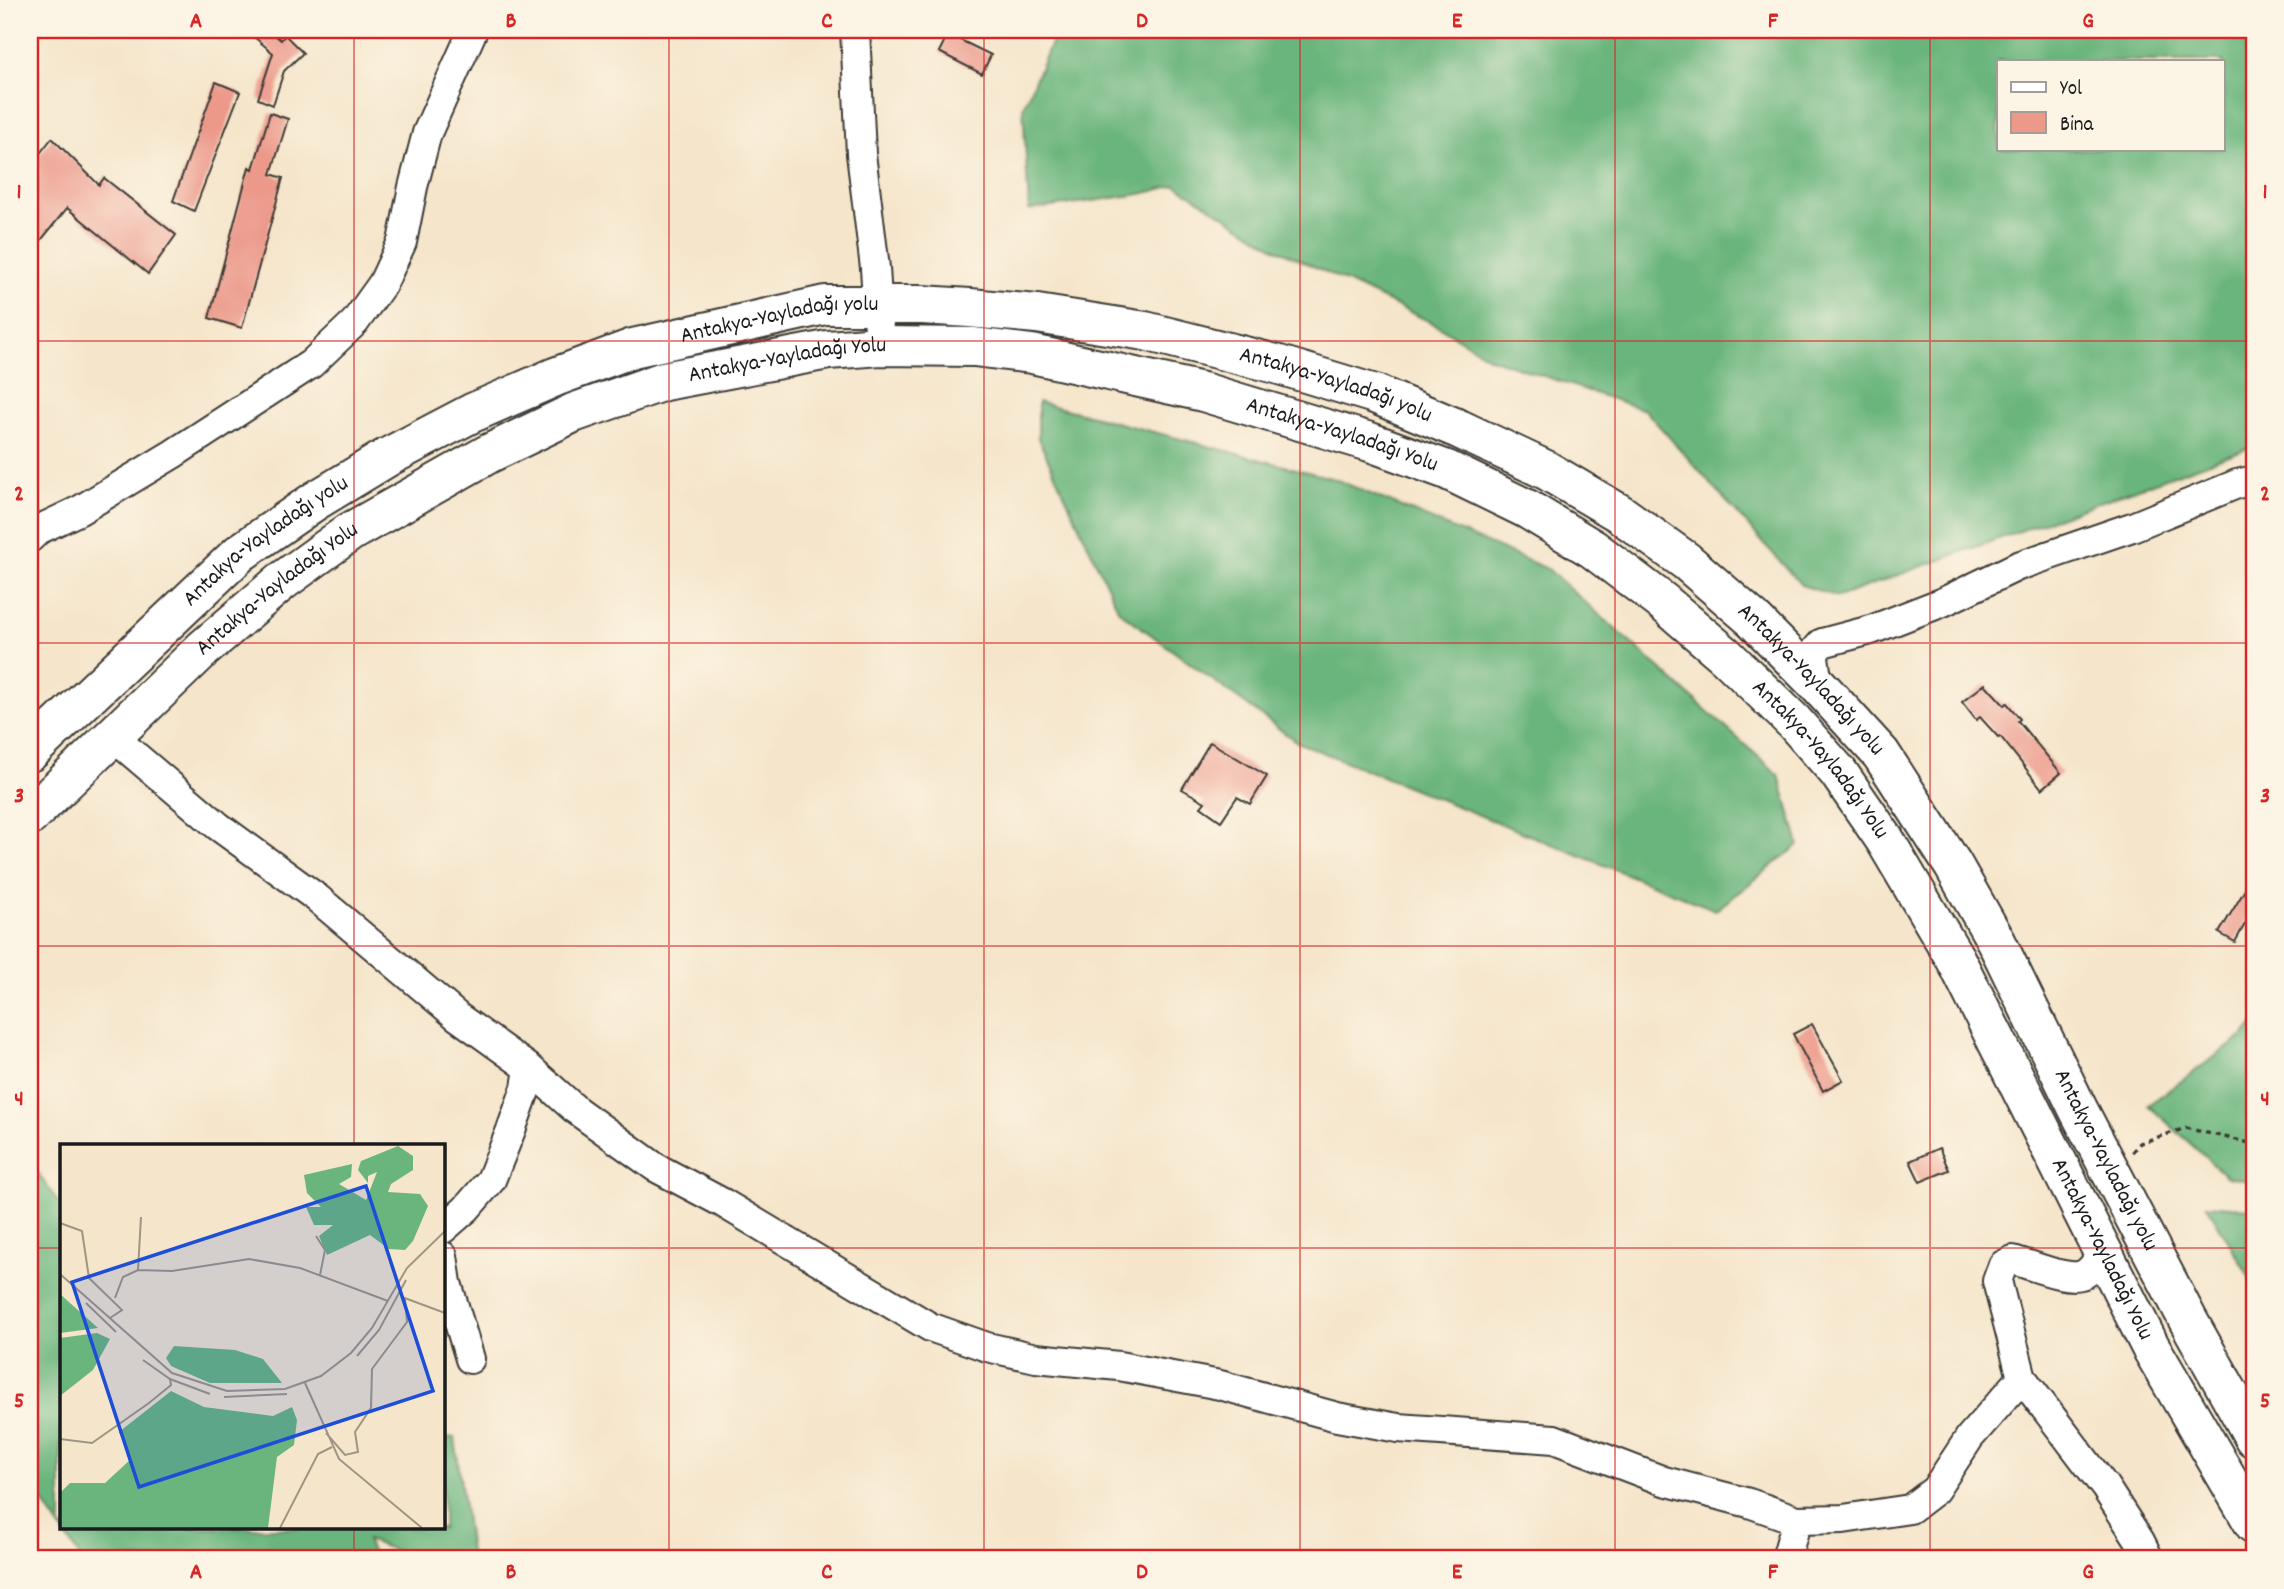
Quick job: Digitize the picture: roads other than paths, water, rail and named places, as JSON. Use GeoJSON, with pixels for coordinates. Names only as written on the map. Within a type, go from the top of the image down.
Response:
{"type":"FeatureCollection","features":[{"type":"Feature","properties":{"kind":"highway","name":"Antakya-Yayladağı yolu"},"geometry":{"type":"LineString","coordinates":[[30,752],[240,553],[315,501],[386,458],[472,413],[555,377],[633,348],[825,305],[970,308],[1037,314],[1145,331],[1276,364],[1375,394],[1459,429],[1546,470],[1619,513],[1686,561],[1754,620],[1881,754],[1953,865],[1996,941],[2078,1109],[2188,1320],[2254,1438]]}},
{"type":"Feature","properties":{"kind":"highway","name":"Antakya-Yayladağı Yolu"},"geometry":{"type":"LineString","coordinates":[[30,816],[203,649],[281,582],[350,532],[490,453],[573,413],[663,381],[828,351],[880,346],[974,347],[1032,354],[1203,392],[1370,442],[1447,470],[1527,509],[1603,557],[1663,602],[1726,656],[1794,722],[1838,772],[1885,840],[1956,960],[2162,1367],[2254,1524]]}},
{"type":"Feature","properties":{"kind":"street"},"geometry":{"type":"LineString","coordinates":[[30,538],[38,530],[79,510],[173,454],[311,364],[355,322],[383,283],[402,242],[427,133],[473,30]]}},
{"type":"Feature","properties":{"kind":"street"},"geometry":{"type":"LineString","coordinates":[[855,30],[861,154],[875,268],[880,346]]}},
{"type":"Feature","properties":{"kind":"street"},"geometry":{"type":"LineString","coordinates":[[1818,685],[1814,657],[1815,651],[1822,643],[1871,630],[1943,602],[2018,566],[2132,527],[2237,484],[2254,480]]}},
{"type":"Feature","properties":{"kind":"street"},"geometry":{"type":"LineString","coordinates":[[112,736],[218,825],[317,898],[458,1017],[529,1068],[576,1110],[655,1167],[723,1203],[930,1327],[987,1347],[1037,1358],[1119,1366],[1220,1385],[1337,1417],[1398,1428],[1554,1439],[1664,1481],[1749,1503],[1797,1520],[1843,1519],[1910,1508],[1935,1490],[1970,1437],[2022,1378]]}},
{"type":"Feature","properties":{"kind":"street"},"geometry":{"type":"LineString","coordinates":[[444,1228],[466,1209],[491,1180],[526,1088],[529,1068]]}},
{"type":"Feature","properties":{"kind":"street"},"geometry":{"type":"LineString","coordinates":[[2102,1252],[2093,1267],[2083,1275],[2071,1276],[2013,1260],[2003,1265],[1997,1281],[2022,1378],[2105,1487],[2149,1559]]}},
{"type":"Feature","properties":{"kind":"street"},"geometry":{"type":"LineString","coordinates":[[444,1263],[447,1283],[470,1359]]}},
{"type":"Feature","properties":{"kind":"street"},"geometry":{"type":"LineString","coordinates":[[1786,1559],[1797,1520]]}}]}
